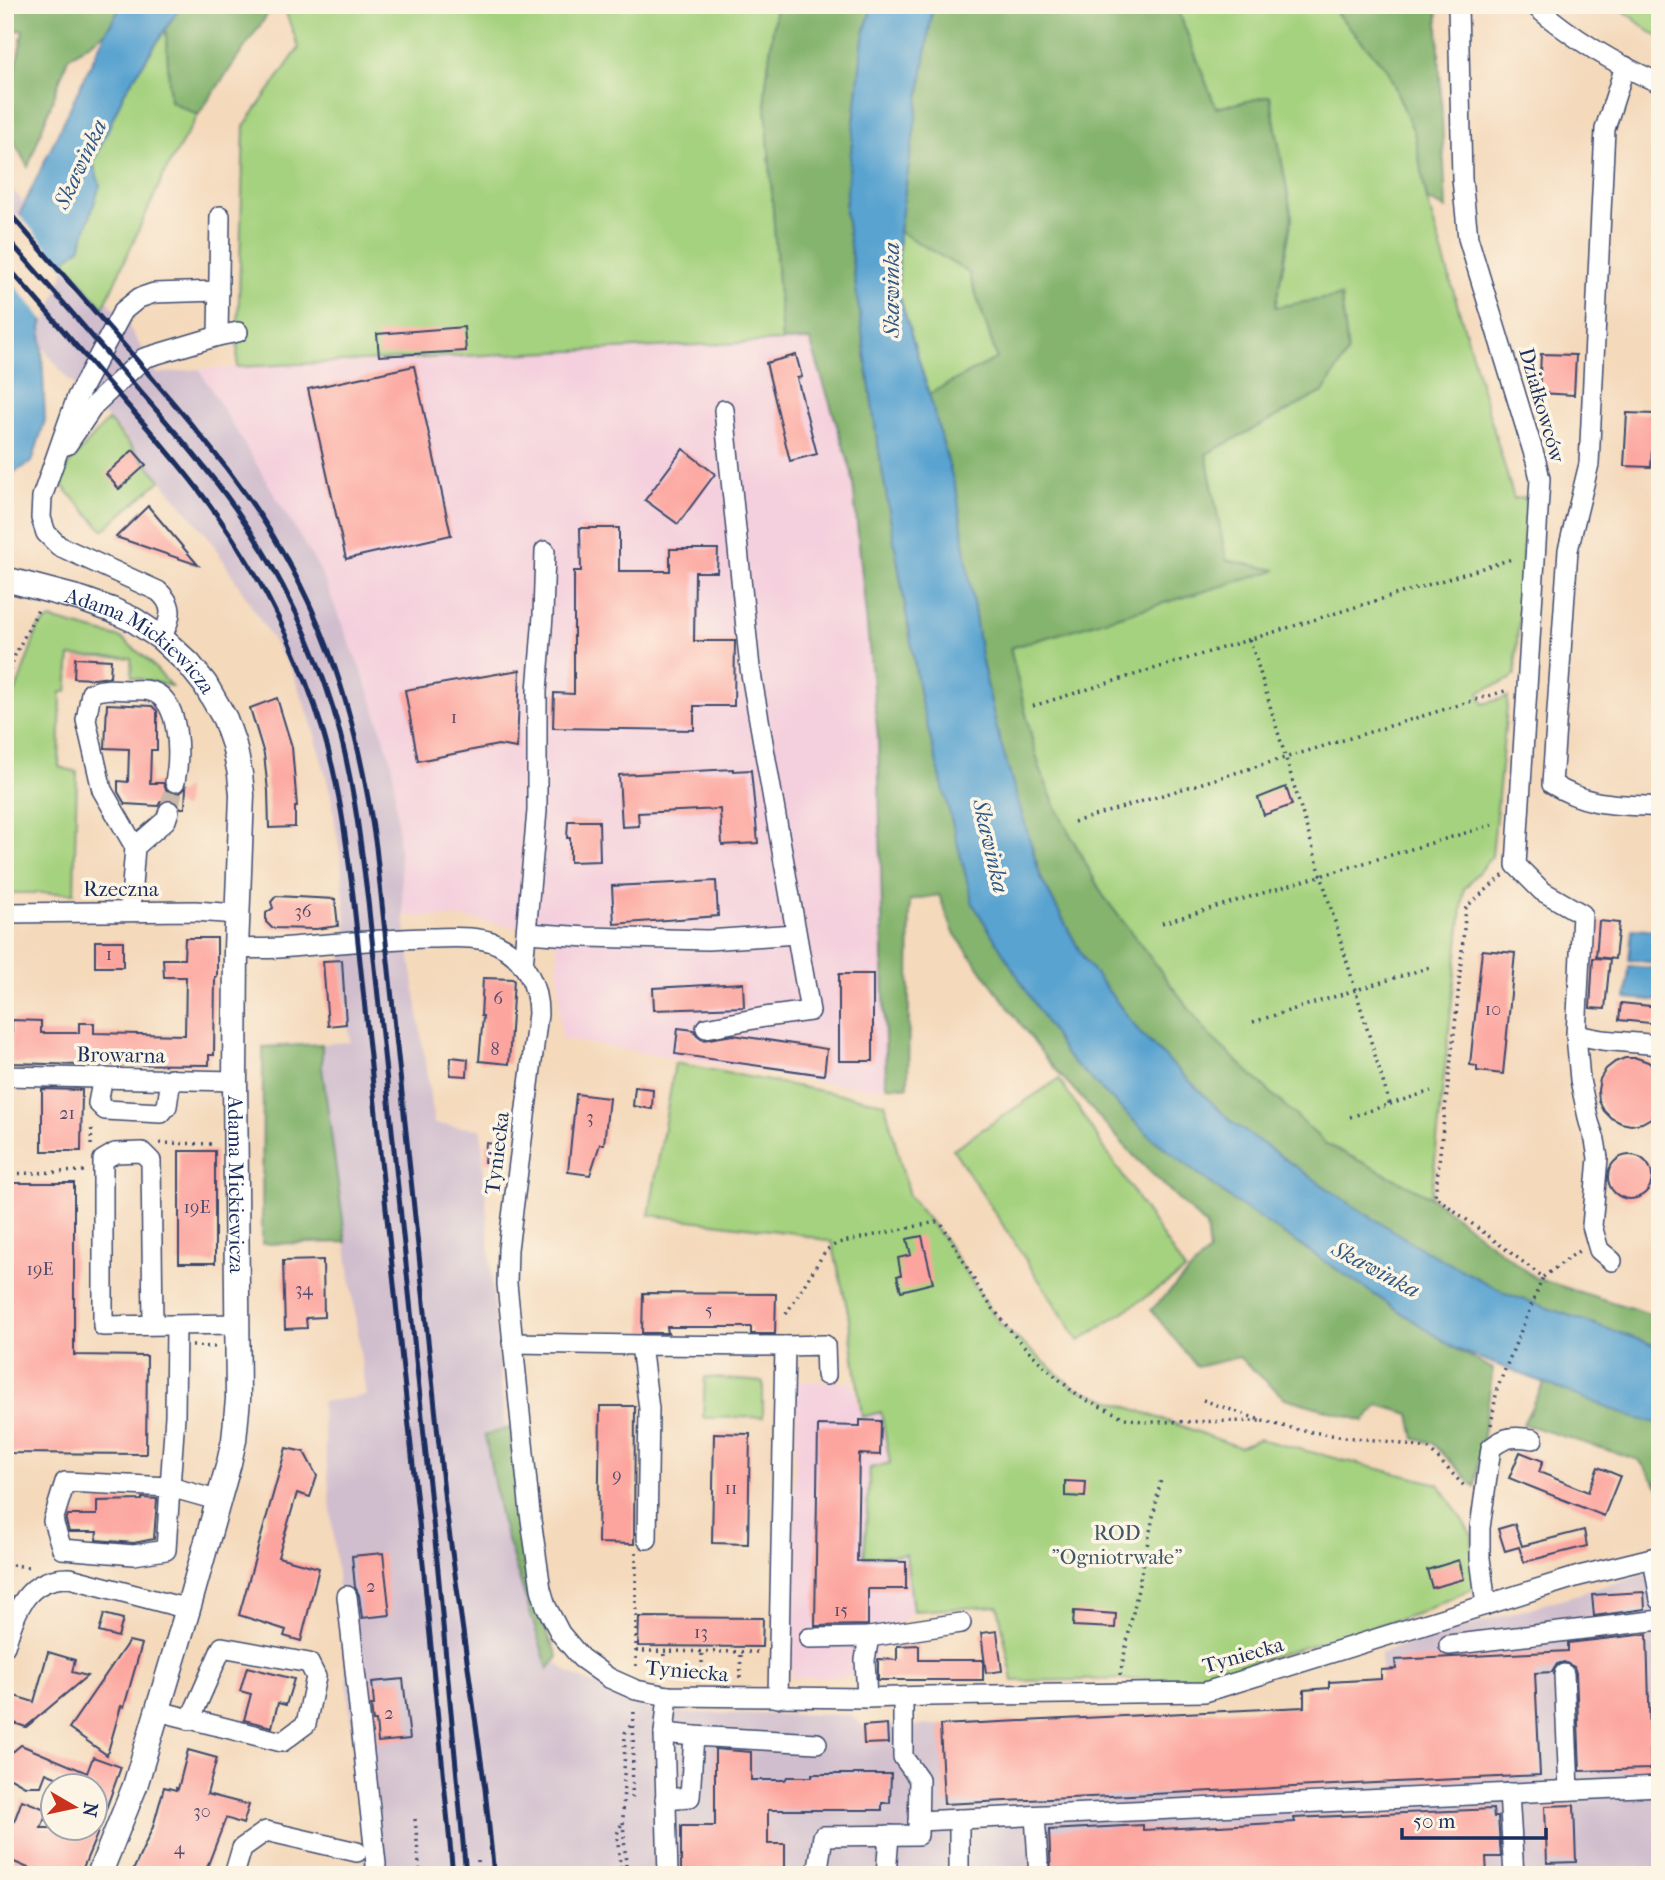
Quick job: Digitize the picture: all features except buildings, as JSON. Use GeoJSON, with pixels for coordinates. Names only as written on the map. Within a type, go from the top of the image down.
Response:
{"type":"FeatureCollection","features":[{"type":"Feature","properties":{"kind":"main road","name":"Adama Mickiewicza"},"geometry":{"type":"LineString","coordinates":[[5,579],[37,594],[112,610],[134,620],[161,638],[189,664],[205,684],[225,719],[234,745],[242,795],[236,949],[237,1420],[220,1500],[158,1711],[128,1807],[99,1875]]}},
{"type":"Feature","properties":{"kind":"street","name":"Działkowców"},"geometry":{"type":"LineString","coordinates":[[1458,5],[1462,179],[1468,238],[1540,479],[1516,864]]}},
{"type":"Feature","properties":{"kind":"street"},"geometry":{"type":"LineString","coordinates":[[1534,5],[1575,37],[1660,83]]}},
{"type":"Feature","properties":{"kind":"street"},"geometry":{"type":"LineString","coordinates":[[1625,66],[1605,129],[1589,464],[1568,550],[1552,784],[1570,795],[1597,803],[1660,807]]}},
{"type":"Feature","properties":{"kind":"street"},"geometry":{"type":"LineString","coordinates":[[218,336],[219,216]]}},
{"type":"Feature","properties":{"kind":"street"},"geometry":{"type":"LineString","coordinates":[[161,638],[169,624],[170,614],[165,597],[158,591],[59,546],[46,533],[41,518],[42,497],[77,397],[123,311],[139,298],[154,293],[219,291]]}},
{"type":"Feature","properties":{"kind":"street"},"geometry":{"type":"LineString","coordinates":[[54,463],[95,404],[144,358],[238,332]]}},
{"type":"Feature","properties":{"kind":"street"},"geometry":{"type":"LineString","coordinates":[[706,1028],[810,1011],[750,668],[724,410]]}},
{"type":"Feature","properties":{"kind":"street"},"geometry":{"type":"LineString","coordinates":[[523,965],[537,811],[537,691],[545,551]]}},
{"type":"Feature","properties":{"kind":"street"},"geometry":{"type":"LineString","coordinates":[[130,911],[135,847],[102,790],[86,720],[91,693],[102,688],[152,691],[170,704],[178,742],[175,782]]}},
{"type":"Feature","properties":{"kind":"street"},"geometry":{"type":"LineString","coordinates":[[135,847],[166,820],[169,810]]}},
{"type":"Feature","properties":{"kind":"street"},"geometry":{"type":"LineString","coordinates":[[1516,864],[1542,891],[1582,914],[1576,1035],[1580,1080],[1598,1158],[1592,1226],[1605,1256]]}},
{"type":"Feature","properties":{"kind":"street","name":"Rzeczna"},"geometry":{"type":"LineString","coordinates":[[5,913],[195,911],[237,914]]}},
{"type":"Feature","properties":{"kind":"street"},"geometry":{"type":"LineString","coordinates":[[527,933],[708,940],[796,934]]}},
{"type":"Feature","properties":{"kind":"street","name":"Tyniecka"},"geometry":{"type":"LineString","coordinates":[[236,949],[398,939],[465,938],[495,943],[523,965],[535,988],[538,1014],[508,1249],[508,1284],[530,1513],[541,1589],[546,1606],[560,1633],[581,1658],[609,1678],[636,1690],[668,1696],[739,1698],[1205,1692],[1579,1576],[1656,1557]]}},
{"type":"Feature","properties":{"kind":"street"},"geometry":{"type":"LineString","coordinates":[[1576,1035],[1660,1045]]}},
{"type":"Feature","properties":{"kind":"street","name":"Browarna"},"geometry":{"type":"LineString","coordinates":[[5,1076],[235,1081]]}},
{"type":"Feature","properties":{"kind":"street"},"geometry":{"type":"LineString","coordinates":[[103,1077],[98,1103],[105,1110],[161,1114],[167,1106],[171,1079]]}},
{"type":"Feature","properties":{"kind":"street"},"geometry":{"type":"LineString","coordinates":[[152,1325],[151,1161],[142,1152],[115,1153],[103,1160],[103,1326],[238,1324]]}},
{"type":"Feature","properties":{"kind":"street"},"geometry":{"type":"LineString","coordinates":[[176,1326],[175,1416],[170,1487],[166,1550],[134,1555],[62,1549],[53,1521],[65,1482],[170,1487],[220,1500]]}},
{"type":"Feature","properties":{"kind":"street"},"geometry":{"type":"LineString","coordinates":[[512,1342],[825,1345],[826,1375]]}},
{"type":"Feature","properties":{"kind":"street"},"geometry":{"type":"LineString","coordinates":[[641,1345],[649,1409],[647,1539]]}},
{"type":"Feature","properties":{"kind":"street"},"geometry":{"type":"LineString","coordinates":[[778,1698],[785,1346]]}},
{"type":"Feature","properties":{"kind":"street"},"geometry":{"type":"LineString","coordinates":[[1486,1605],[1480,1558],[1480,1528],[1491,1448],[1501,1440],[1516,1436],[1532,1439]]}},
{"type":"Feature","properties":{"kind":"street"},"geometry":{"type":"LineString","coordinates":[[1656,1557],[1660,1601]]}},
{"type":"Feature","properties":{"kind":"street"},"geometry":{"type":"LineString","coordinates":[[5,1646],[16,1612],[25,1599],[38,1585],[58,1578],[70,1578],[188,1609]]}},
{"type":"Feature","properties":{"kind":"street"},"geometry":{"type":"LineString","coordinates":[[347,1596],[375,1875]]}},
{"type":"Feature","properties":{"kind":"street"},"geometry":{"type":"LineString","coordinates":[[1450,1645],[1660,1620]]}},
{"type":"Feature","properties":{"kind":"street"},"geometry":{"type":"LineString","coordinates":[[809,1638],[869,1637],[961,1623]]}},
{"type":"Feature","properties":{"kind":"street"},"geometry":{"type":"LineString","coordinates":[[866,1698],[864,1660],[869,1637]]}},
{"type":"Feature","properties":{"kind":"street"},"geometry":{"type":"LineString","coordinates":[[158,1711],[190,1720],[282,1742],[306,1724],[316,1677],[309,1663],[222,1647],[190,1720]]}},
{"type":"Feature","properties":{"kind":"street"},"geometry":{"type":"LineString","coordinates":[[1564,1674],[1569,1790]]}},
{"type":"Feature","properties":{"kind":"street"},"geometry":{"type":"LineString","coordinates":[[668,1696],[664,1733],[668,1875]]}},
{"type":"Feature","properties":{"kind":"street"},"geometry":{"type":"LineString","coordinates":[[817,1875],[824,1836],[918,1835],[919,1779],[903,1757],[903,1697]]}},
{"type":"Feature","properties":{"kind":"street"},"geometry":{"type":"LineString","coordinates":[[664,1733],[817,1743]]}},
{"type":"Feature","properties":{"kind":"street"},"geometry":{"type":"LineString","coordinates":[[665,1799],[690,1797],[694,1736]]}},
{"type":"Feature","properties":{"kind":"street"},"geometry":{"type":"LineString","coordinates":[[918,1821],[1660,1786]]}},
{"type":"Feature","properties":{"kind":"street"},"geometry":{"type":"LineString","coordinates":[[1509,1793],[1514,1875]]}},
{"type":"Feature","properties":{"kind":"street"},"geometry":{"type":"LineString","coordinates":[[1035,1816],[1040,1875]]}},
{"type":"Feature","properties":{"kind":"street"},"geometry":{"type":"LineString","coordinates":[[959,1819],[959,1875]]}},
{"type":"Feature","properties":{"kind":"street"},"geometry":{"type":"LineString","coordinates":[[234,1875],[242,1847],[266,1831],[357,1852]]}},
{"type":"Feature","properties":{"kind":"street"},"geometry":{"type":"LineString","coordinates":[[886,1875],[889,1835]]}},
{"type":"Feature","properties":{"kind":"path"},"geometry":{"type":"LineString","coordinates":[[1033,706],[1512,559]]}},
{"type":"Feature","properties":{"kind":"path"},"geometry":{"type":"LineString","coordinates":[[5,690],[37,594]]}},
{"type":"Feature","properties":{"kind":"path"},"geometry":{"type":"LineString","coordinates":[[1250,639],[1390,1105]]}},
{"type":"Feature","properties":{"kind":"path"},"geometry":{"type":"LineString","coordinates":[[1074,822],[1527,685]]}},
{"type":"Feature","properties":{"kind":"path"},"geometry":{"type":"LineString","coordinates":[[1162,923],[1492,825]]}},
{"type":"Feature","properties":{"kind":"path"},"geometry":{"type":"LineString","coordinates":[[1516,864],[1466,906],[1435,1196],[1543,1277]]}},
{"type":"Feature","properties":{"kind":"path"},"geometry":{"type":"LineString","coordinates":[[1252,1022],[1430,967]]}},
{"type":"Feature","properties":{"kind":"path"},"geometry":{"type":"LineString","coordinates":[[1350,1117],[1432,1091]]}},
{"type":"Feature","properties":{"kind":"path"},"geometry":{"type":"LineString","coordinates":[[5,1174],[103,1170]]}},
{"type":"Feature","properties":{"kind":"path"},"geometry":{"type":"LineString","coordinates":[[786,1314],[826,1251],[838,1243],[936,1222],[942,1224],[984,1297],[1017,1339],[1078,1396],[1125,1418],[1147,1422],[1263,1421]]}},
{"type":"Feature","properties":{"kind":"path"},"geometry":{"type":"LineString","coordinates":[[1491,1448],[1489,1442],[1493,1402],[1543,1277],[1579,1250],[1605,1256]]}},
{"type":"Feature","properties":{"kind":"path"},"geometry":{"type":"LineString","coordinates":[[1203,1400],[1263,1421],[1344,1437],[1429,1449],[1482,1509]]}},
{"type":"Feature","properties":{"kind":"path"},"geometry":{"type":"LineString","coordinates":[[1118,1684],[1161,1479]]}},
{"type":"Feature","properties":{"kind":"path"},"geometry":{"type":"LineString","coordinates":[[636,1690],[636,1551],[647,1539]]}},
{"type":"Feature","properties":{"kind":"path"},"geometry":{"type":"LineString","coordinates":[[5,1563],[28,1567]]}},
{"type":"Feature","properties":{"kind":"path"},"geometry":{"type":"LineString","coordinates":[[636,1651],[779,1652]]}},
{"type":"Feature","properties":{"kind":"path"},"geometry":{"type":"LineString","coordinates":[[663,1651],[663,1680],[668,1696]]}},
{"type":"Feature","properties":{"kind":"path"},"geometry":{"type":"LineString","coordinates":[[701,1697],[702,1652]]}},
{"type":"Feature","properties":{"kind":"path"},"geometry":{"type":"LineString","coordinates":[[739,1698],[741,1652]]}},
{"type":"Feature","properties":{"kind":"path"},"geometry":{"type":"LineString","coordinates":[[626,1866],[623,1821],[625,1733],[632,1724],[632,1798]]}},
{"type":"Feature","properties":{"kind":"path"},"geometry":{"type":"LineString","coordinates":[[415,1819],[421,1875]]}},
{"type":"Feature","properties":{"kind":"path"},"geometry":{"type":"LineString","coordinates":[[621,1875],[617,1834],[623,1821]]}},
{"type":"Feature","properties":{"kind":"path"},"geometry":{"type":"LineString","coordinates":[[478,1860],[478,1875]]}},
{"type":"Feature","properties":{"kind":"shaded area"},"geometry":{"type":"Polygon","coordinates":[[[5,181],[126,322],[157,374],[199,369],[320,570],[368,688],[393,767],[404,916],[434,1124],[481,1129],[495,1323],[520,1575],[550,1656],[569,1673],[657,1713],[852,1715],[863,1726],[940,1725],[1304,1707],[1304,1690],[1329,1688],[1329,1682],[1381,1679],[1381,1652],[1660,1570],[1660,1875],[365,1875],[321,1402],[366,1396],[322,1068],[322,1044],[350,1042],[340,933],[347,932],[341,859],[331,795],[311,721],[292,671],[210,539],[122,433],[66,377],[5,300],[5,181]]]}},
{"type":"Feature","properties":{"kind":"shaded area"},"geometry":{"type":"Polygon","coordinates":[[[810,340],[852,473],[878,738],[886,1086],[876,1089],[561,1039],[557,943],[518,927],[458,917],[404,916],[394,774],[368,687],[320,570],[199,369],[810,340]]]}},
{"type":"Feature","properties":{"kind":"shaded area"},"geometry":{"type":"Polygon","coordinates":[[[795,1381],[852,1382],[862,1416],[881,1412],[890,1464],[865,1557],[906,1554],[913,1611],[884,1640],[865,1676],[791,1678],[795,1381]]]}},
{"type":"Feature","properties":{"kind":"green space"},"geometry":{"type":"Polygon","coordinates":[[[5,5],[122,5],[106,32],[68,58],[28,167],[5,125],[23,30],[5,31],[5,5]]]}},
{"type":"Feature","properties":{"kind":"green space"},"geometry":{"type":"Polygon","coordinates":[[[181,5],[274,5],[198,115],[170,101],[166,29],[181,5]]]}},
{"type":"Feature","properties":{"kind":"green space"},"geometry":{"type":"Polygon","coordinates":[[[283,5],[776,5],[765,92],[782,341],[237,367],[244,126],[299,48],[283,5]]]}},
{"type":"Feature","properties":{"kind":"green space"},"geometry":{"type":"Polygon","coordinates":[[[776,5],[872,5],[863,38],[845,209],[877,439],[921,702],[1066,1055],[1152,1138],[1231,1199],[1456,1349],[1493,1369],[1475,1487],[1433,1443],[1415,1439],[1410,1414],[1379,1405],[1364,1421],[1285,1398],[1239,1357],[1197,1367],[1151,1310],[1209,1252],[1206,1226],[1136,1158],[1047,1060],[954,933],[939,895],[910,900],[908,1087],[886,1086],[878,738],[852,473],[810,340],[782,341],[765,92],[776,5]]]}},
{"type":"Feature","properties":{"kind":"green space"},"geometry":{"type":"Polygon","coordinates":[[[933,5],[1176,5],[1216,108],[1270,96],[1292,218],[1275,307],[1341,296],[1348,352],[1323,392],[1206,454],[1226,560],[1277,570],[1010,648],[1040,769],[1055,806],[1102,894],[1210,1036],[1326,1144],[1431,1197],[1535,1278],[1660,1317],[1660,1347],[1507,1294],[1424,1250],[1350,1204],[1234,1124],[1141,1034],[1084,959],[1041,878],[998,734],[981,657],[957,495],[929,394],[997,358],[969,273],[899,231],[933,5]]]}},
{"type":"Feature","properties":{"kind":"green space"},"geometry":{"type":"Polygon","coordinates":[[[1176,5],[1333,5],[1337,14],[1387,69],[1414,132],[1427,200],[1514,499],[1523,497],[1526,504],[1515,674],[1511,679],[1479,692],[1483,704],[1508,697],[1492,856],[1464,889],[1431,1197],[1326,1144],[1209,1036],[1102,894],[1055,806],[1040,769],[1010,648],[1275,570],[1226,560],[1206,454],[1323,392],[1341,296],[1275,308],[1292,218],[1270,96],[1216,108],[1176,5]]]}},
{"type":"Feature","properties":{"kind":"green space"},"geometry":{"type":"Polygon","coordinates":[[[1333,5],[1437,5],[1446,209],[1427,200],[1414,132],[1387,69],[1337,14],[1333,5]]]}},
{"type":"Feature","properties":{"kind":"green space"},"geometry":{"type":"Polygon","coordinates":[[[1617,5],[1660,5],[1660,36],[1650,32],[1617,5]]]}},
{"type":"Feature","properties":{"kind":"green space"},"geometry":{"type":"Polygon","coordinates":[[[166,29],[170,101],[198,115],[165,172],[103,308],[65,260],[80,248],[100,185],[93,163],[124,93],[166,29]]]}},
{"type":"Feature","properties":{"kind":"green space"},"geometry":{"type":"Polygon","coordinates":[[[899,231],[969,273],[997,359],[929,394],[898,291],[899,231]]]}},
{"type":"Feature","properties":{"kind":"green space"},"geometry":{"type":"Polygon","coordinates":[[[108,420],[161,480],[103,530],[56,479],[108,420]]]}},
{"type":"Feature","properties":{"kind":"green space"},"geometry":{"type":"Polygon","coordinates":[[[50,619],[121,638],[148,660],[171,686],[132,677],[131,658],[70,656],[67,692],[61,692],[59,767],[77,772],[74,893],[5,893],[5,722],[38,628],[50,619]]]}},
{"type":"Feature","properties":{"kind":"green space"},"geometry":{"type":"Polygon","coordinates":[[[322,1044],[322,1068],[346,1242],[262,1244],[263,1047],[322,1044]]]}},
{"type":"Feature","properties":{"kind":"green space","name":"ROD \"Ogniotrwałe\""},"geometry":{"type":"Polygon","coordinates":[[[675,1063],[885,1103],[909,1196],[944,1239],[999,1323],[1073,1387],[1239,1447],[1259,1439],[1439,1484],[1472,1535],[1474,1588],[1419,1613],[1201,1678],[1013,1681],[998,1606],[913,1611],[906,1554],[864,1557],[870,1468],[890,1463],[881,1412],[862,1417],[848,1312],[832,1242],[794,1233],[649,1215],[675,1063]]]}},
{"type":"Feature","properties":{"kind":"green space"},"geometry":{"type":"Polygon","coordinates":[[[1059,1079],[1185,1271],[1079,1341],[953,1149],[1059,1079]]]}},
{"type":"Feature","properties":{"kind":"green space"},"geometry":{"type":"Polygon","coordinates":[[[705,1377],[763,1382],[763,1417],[703,1418],[705,1377]]]}},
{"type":"Feature","properties":{"kind":"green space"},"geometry":{"type":"Polygon","coordinates":[[[1544,1383],[1638,1419],[1660,1423],[1660,1489],[1639,1460],[1523,1424],[1544,1383]]]}},
{"type":"Feature","properties":{"kind":"green space"},"geometry":{"type":"Polygon","coordinates":[[[510,1428],[524,1555],[538,1612],[558,1657],[548,1669],[501,1520],[485,1435],[510,1428]]]}},
{"type":"Feature","properties":{"kind":"water","name":"Skawinka"},"geometry":{"type":"Polygon","coordinates":[[[122,5],[181,5],[124,93],[93,163],[100,185],[80,248],[65,260],[41,327],[45,420],[32,462],[9,475],[5,486],[5,245],[106,32],[122,5]]]}},
{"type":"Feature","properties":{"kind":"water","name":"Skawinka"},"geometry":{"type":"Polygon","coordinates":[[[872,5],[933,5],[899,231],[898,291],[957,494],[981,657],[998,734],[1041,878],[1084,959],[1141,1034],[1234,1124],[1350,1204],[1424,1250],[1507,1294],[1660,1347],[1660,1423],[1638,1419],[1456,1349],[1231,1199],[1152,1138],[1066,1055],[973,904],[921,702],[877,439],[845,209],[863,38],[872,5]]]}},
{"type":"Feature","properties":{"kind":"water"},"geometry":{"type":"Polygon","coordinates":[[[1632,929],[1660,931],[1660,963],[1629,960],[1632,929]]]}},
{"type":"Feature","properties":{"kind":"water"},"geometry":{"type":"Polygon","coordinates":[[[1629,966],[1660,969],[1660,1001],[1626,998],[1629,966]]]}},
{"type":"Feature","properties":{"kind":"pier"},"geometry":{"type":"Polygon","coordinates":[[[17,212],[65,268],[46,323],[5,274],[5,237],[17,212]]]}},
{"type":"Feature","properties":{"kind":"tunnel"},"geometry":{"type":"LineString","coordinates":[[169,811],[175,782]]}},
{"type":"Feature","properties":{"kind":"railway"},"geometry":{"type":"LineString","coordinates":[[5,208],[177,407],[247,496],[278,544],[309,602],[336,670],[346,704],[364,775],[376,847],[445,1502],[485,1789],[494,1875]]}},
{"type":"Feature","properties":{"kind":"railway"},"geometry":{"type":"LineString","coordinates":[[5,236],[181,439],[251,531],[304,630],[340,732],[368,901],[437,1560],[466,1875]]}},
{"type":"Feature","properties":{"kind":"railway"},"geometry":{"type":"LineString","coordinates":[[5,264],[166,450],[232,537],[260,582],[284,629],[305,678],[328,749],[341,811],[353,895],[453,1875]]}}]}
